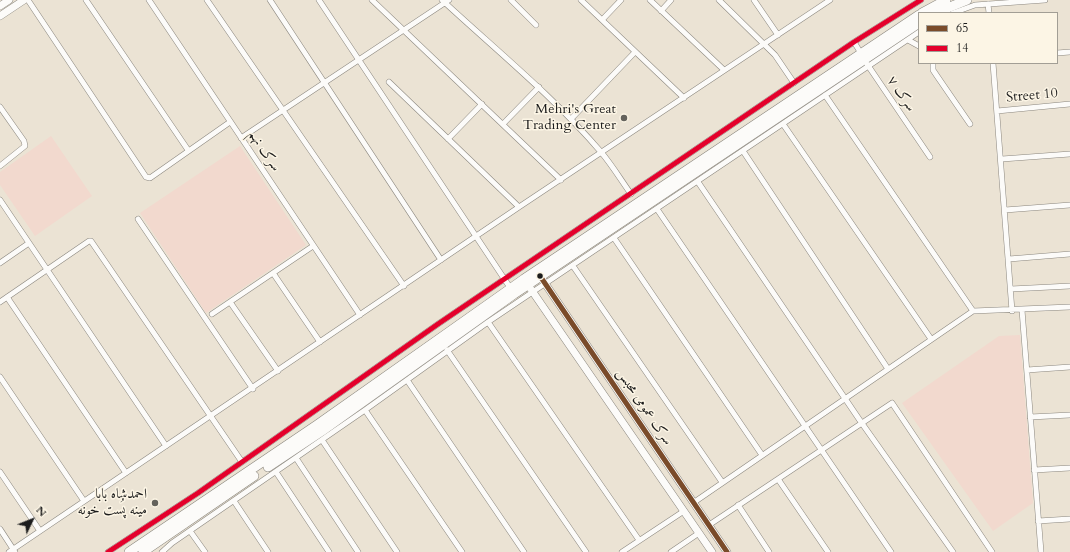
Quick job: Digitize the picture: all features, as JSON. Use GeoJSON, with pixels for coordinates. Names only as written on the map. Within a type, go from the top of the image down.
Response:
{"type":"FeatureCollection","features":[{"type":"Feature","properties":{"kind":"highway"},"geometry":{"type":"LineString","coordinates":[[924,12],[946,0]]}},
{"type":"Feature","properties":{"kind":"highway"},"geometry":{"type":"LineString","coordinates":[[937,12],[967,0]]}},
{"type":"Feature","properties":{"kind":"highway"},"geometry":{"type":"LineString","coordinates":[[129,552],[512,291],[864,60],[918,16]]}},
{"type":"Feature","properties":{"kind":"highway"},"geometry":{"type":"LineString","coordinates":[[143,552],[322,431],[512,291],[530,288],[918,24]]}},
{"type":"Feature","properties":{"kind":"street"},"geometry":{"type":"LineString","coordinates":[[0,6],[9,0]]}},
{"type":"Feature","properties":{"kind":"street"},"geometry":{"type":"LineString","coordinates":[[0,16],[24,0]]}},
{"type":"Feature","properties":{"kind":"street"},"geometry":{"type":"LineString","coordinates":[[28,0],[146,177],[150,178],[230,122]]}},
{"type":"Feature","properties":{"kind":"street"},"geometry":{"type":"LineString","coordinates":[[86,0],[188,150]]}},
{"type":"Feature","properties":{"kind":"street","name":"سرک نهم"},"geometry":{"type":"LineString","coordinates":[[149,0],[360,314]]}},
{"type":"Feature","properties":{"kind":"street"},"geometry":{"type":"LineString","coordinates":[[207,0],[404,286]]}},
{"type":"Feature","properties":{"kind":"street"},"geometry":{"type":"LineString","coordinates":[[270,0],[441,260]]}},
{"type":"Feature","properties":{"kind":"street"},"geometry":{"type":"LineString","coordinates":[[320,0],[512,291]]}},
{"type":"Feature","properties":{"kind":"street"},"geometry":{"type":"LineString","coordinates":[[372,0],[561,180]]}},
{"type":"Feature","properties":{"kind":"street"},"geometry":{"type":"LineString","coordinates":[[511,0],[536,25]]}},
{"type":"Feature","properties":{"kind":"street"},"geometry":{"type":"LineString","coordinates":[[581,0],[684,98]]}},
{"type":"Feature","properties":{"kind":"street"},"geometry":{"type":"LineString","coordinates":[[602,20],[621,0]]}},
{"type":"Feature","properties":{"kind":"street"},"geometry":{"type":"LineString","coordinates":[[650,0],[724,70]]}},
{"type":"Feature","properties":{"kind":"street"},"geometry":{"type":"LineString","coordinates":[[661,11],[671,0]]}},
{"type":"Feature","properties":{"kind":"street"},"geometry":{"type":"LineString","coordinates":[[719,0],[776,55],[794,83]]}},
{"type":"Feature","properties":{"kind":"street"},"geometry":{"type":"LineString","coordinates":[[754,0],[778,35]]}},
{"type":"Feature","properties":{"kind":"street"},"geometry":{"type":"LineString","coordinates":[[0,530],[12,551],[84,501],[253,389],[360,314],[830,0]]}},
{"type":"Feature","properties":{"kind":"street"},"geometry":{"type":"LineString","coordinates":[[108,552],[242,462],[438,324],[854,42],[921,0]]}},
{"type":"Feature","properties":{"kind":"street"},"geometry":{"type":"LineString","coordinates":[[956,12],[975,5],[1046,0]]}},
{"type":"Feature","properties":{"kind":"street"},"geometry":{"type":"LineString","coordinates":[[241,138],[325,84],[446,1],[539,87],[571,119],[602,153],[631,194]]}},
{"type":"Feature","properties":{"kind":"street"},"geometry":{"type":"LineString","coordinates":[[988,4],[989,12]]}},
{"type":"Feature","properties":{"kind":"street"},"geometry":{"type":"LineString","coordinates":[[542,280],[573,266],[783,124],[825,95],[864,60],[908,40],[918,33]]}},
{"type":"Feature","properties":{"kind":"street"},"geometry":{"type":"LineString","coordinates":[[908,40],[918,45]]}},
{"type":"Feature","properties":{"kind":"street","name":"سرک ۷"},"geometry":{"type":"LineString","coordinates":[[854,42],[864,60],[930,158]]}},
{"type":"Feature","properties":{"kind":"street"},"geometry":{"type":"LineString","coordinates":[[571,119],[635,52]]}},
{"type":"Feature","properties":{"kind":"street"},"geometry":{"type":"LineString","coordinates":[[1058,53],[1070,52]]}},
{"type":"Feature","properties":{"kind":"street"},"geometry":{"type":"LineString","coordinates":[[932,64],[936,76],[970,124]]}},
{"type":"Feature","properties":{"kind":"street"},"geometry":{"type":"LineString","coordinates":[[993,64],[1002,159],[1012,310]]}},
{"type":"Feature","properties":{"kind":"street"},"geometry":{"type":"LineString","coordinates":[[389,82],[519,207]]}},
{"type":"Feature","properties":{"kind":"street"},"geometry":{"type":"LineString","coordinates":[[502,124],[539,87]]}},
{"type":"Feature","properties":{"kind":"street"},"geometry":{"type":"LineString","coordinates":[[825,95],[973,311]]}},
{"type":"Feature","properties":{"kind":"street"},"geometry":{"type":"LineString","coordinates":[[448,139],[482,104]]}},
{"type":"Feature","properties":{"kind":"street","name":"Street 10"},"geometry":{"type":"LineString","coordinates":[[997,111],[1070,104]]}},
{"type":"Feature","properties":{"kind":"street"},"geometry":{"type":"LineString","coordinates":[[0,106],[24,141],[25,146],[0,166]]}},
{"type":"Feature","properties":{"kind":"street"},"geometry":{"type":"LineString","coordinates":[[783,124],[931,339]]}},
{"type":"Feature","properties":{"kind":"street"},"geometry":{"type":"LineString","coordinates":[[743,151],[888,369]]}},
{"type":"Feature","properties":{"kind":"street"},"geometry":{"type":"LineString","coordinates":[[1002,159],[1070,154]]}},
{"type":"Feature","properties":{"kind":"street"},"geometry":{"type":"LineString","coordinates":[[698,182],[861,422],[953,552]]}},
{"type":"Feature","properties":{"kind":"street"},"geometry":{"type":"LineString","coordinates":[[0,200],[166,446]]}},
{"type":"Feature","properties":{"kind":"street"},"geometry":{"type":"LineString","coordinates":[[1005,210],[1070,205]]}},
{"type":"Feature","properties":{"kind":"street"},"geometry":{"type":"LineString","coordinates":[[657,209],[891,552]]}},
{"type":"Feature","properties":{"kind":"street"},"geometry":{"type":"LineString","coordinates":[[138,219],[253,389]]}},
{"type":"Feature","properties":{"kind":"street"},"geometry":{"type":"LineString","coordinates":[[614,238],[762,456]]}},
{"type":"Feature","properties":{"kind":"street"},"geometry":{"type":"LineString","coordinates":[[0,302],[89,241],[92,241],[210,417],[242,462]]}},
{"type":"Feature","properties":{"kind":"street"},"geometry":{"type":"LineString","coordinates":[[0,263],[29,243]]}},
{"type":"Feature","properties":{"kind":"street"},"geometry":{"type":"LineString","coordinates":[[212,314],[313,246]]}},
{"type":"Feature","properties":{"kind":"street"},"geometry":{"type":"LineString","coordinates":[[1009,259],[1070,254]]}},
{"type":"Feature","properties":{"kind":"street"},"geometry":{"type":"LineString","coordinates":[[573,266],[722,482]]}},
{"type":"Feature","properties":{"kind":"street"},"geometry":{"type":"LineString","coordinates":[[273,273],[320,342]]}},
{"type":"Feature","properties":{"kind":"street","name":"سرک عمومی محبس"},"geometry":{"type":"LineString","coordinates":[[542,280],[727,552]]}},
{"type":"Feature","properties":{"kind":"street"},"geometry":{"type":"LineString","coordinates":[[1011,289],[1070,286]]}},
{"type":"Feature","properties":{"kind":"street"},"geometry":{"type":"LineString","coordinates":[[162,552],[488,322],[530,288]]}},
{"type":"Feature","properties":{"kind":"street","name":"سرک عمومی محبس"},"geometry":{"type":"LineString","coordinates":[[530,288],[712,552]]}},
{"type":"Feature","properties":{"kind":"street"},"geometry":{"type":"LineString","coordinates":[[7,297],[126,473]]}},
{"type":"Feature","properties":{"kind":"street"},"geometry":{"type":"LineString","coordinates":[[230,302],[278,371]]}},
{"type":"Feature","properties":{"kind":"street"},"geometry":{"type":"LineString","coordinates":[[693,503],[973,311],[1070,307]]}},
{"type":"Feature","properties":{"kind":"street"},"geometry":{"type":"LineString","coordinates":[[1022,310],[1041,552]]}},
{"type":"Feature","properties":{"kind":"street"},"geometry":{"type":"LineString","coordinates":[[488,322],[640,540]]}},
{"type":"Feature","properties":{"kind":"street"},"geometry":{"type":"LineString","coordinates":[[447,350],[586,552]]}},
{"type":"Feature","properties":{"kind":"street"},"geometry":{"type":"LineString","coordinates":[[1027,370],[1070,367]]}},
{"type":"Feature","properties":{"kind":"street"},"geometry":{"type":"LineString","coordinates":[[0,377],[84,501]]}},
{"type":"Feature","properties":{"kind":"street"},"geometry":{"type":"LineString","coordinates":[[407,380],[524,552]]}},
{"type":"Feature","properties":{"kind":"street"},"geometry":{"type":"LineString","coordinates":[[709,525],[861,422],[889,404],[894,404],[992,552]]}},
{"type":"Feature","properties":{"kind":"street"},"geometry":{"type":"LineString","coordinates":[[365,410],[462,552]]}},
{"type":"Feature","properties":{"kind":"street"},"geometry":{"type":"LineString","coordinates":[[1030,417],[1070,415]]}},
{"type":"Feature","properties":{"kind":"street"},"geometry":{"type":"LineString","coordinates":[[322,440],[396,552]]}},
{"type":"Feature","properties":{"kind":"street"},"geometry":{"type":"LineString","coordinates":[[296,458],[358,552]]}},
{"type":"Feature","properties":{"kind":"street"},"geometry":{"type":"LineString","coordinates":[[1034,470],[1070,468]]}},
{"type":"Feature","properties":{"kind":"street"},"geometry":{"type":"LineString","coordinates":[[0,472],[40,531]]}},
{"type":"Feature","properties":{"kind":"street"},"geometry":{"type":"LineString","coordinates":[[276,472],[329,552]]}},
{"type":"Feature","properties":{"kind":"street"},"geometry":{"type":"LineString","coordinates":[[778,479],[828,552]]}},
{"type":"Feature","properties":{"kind":"street"},"geometry":{"type":"LineString","coordinates":[[672,493],[682,486]]}},
{"type":"Feature","properties":{"kind":"street"},"geometry":{"type":"LineString","coordinates":[[234,501],[268,552]]}},
{"type":"Feature","properties":{"kind":"street"},"geometry":{"type":"LineString","coordinates":[[738,506],[769,552]]}},
{"type":"Feature","properties":{"kind":"street"},"geometry":{"type":"LineString","coordinates":[[622,552],[684,511]]}},
{"type":"Feature","properties":{"kind":"street"},"geometry":{"type":"LineString","coordinates":[[1038,521],[1070,519]]}},
{"type":"Feature","properties":{"kind":"street"},"geometry":{"type":"LineString","coordinates":[[190,531],[205,552]]}},
{"type":"Feature","properties":{"kind":"street"},"geometry":{"type":"LineString","coordinates":[[671,552],[699,533]]}},
{"type":"Feature","properties":{"kind":"shaded area"},"geometry":{"type":"Polygon","coordinates":[[[51,136],[92,196],[35,236],[0,185],[0,172],[51,136]]]}},
{"type":"Feature","properties":{"kind":"shaded area"},"geometry":{"type":"Polygon","coordinates":[[[240,146],[306,245],[206,313],[140,213],[240,146]]]}},
{"type":"Feature","properties":{"kind":"shaded area"},"geometry":{"type":"Polygon","coordinates":[[[1020,335],[1033,503],[993,531],[902,403],[999,336],[1020,335]]]}},
{"type":"Feature","properties":{"kind":"transit line","name":"14"},"geometry":{"type":"LineString","coordinates":[[108,552],[198,493],[438,324],[854,42],[921,0]]}},
{"type":"Feature","properties":{"kind":"transit line","name":"65"},"geometry":{"type":"LineString","coordinates":[[540,276],[727,552]]}},
{"type":"Feature","properties":{"kind":"place","name":"Mehri's Great Trading Center"},"geometry":{"type":"Point","coordinates":[624,118]}},
{"type":"Feature","properties":{"kind":"place","name":"احمدشاه بابا مینه پُست خونه"},"geometry":{"type":"Point","coordinates":[155,503]}}]}
